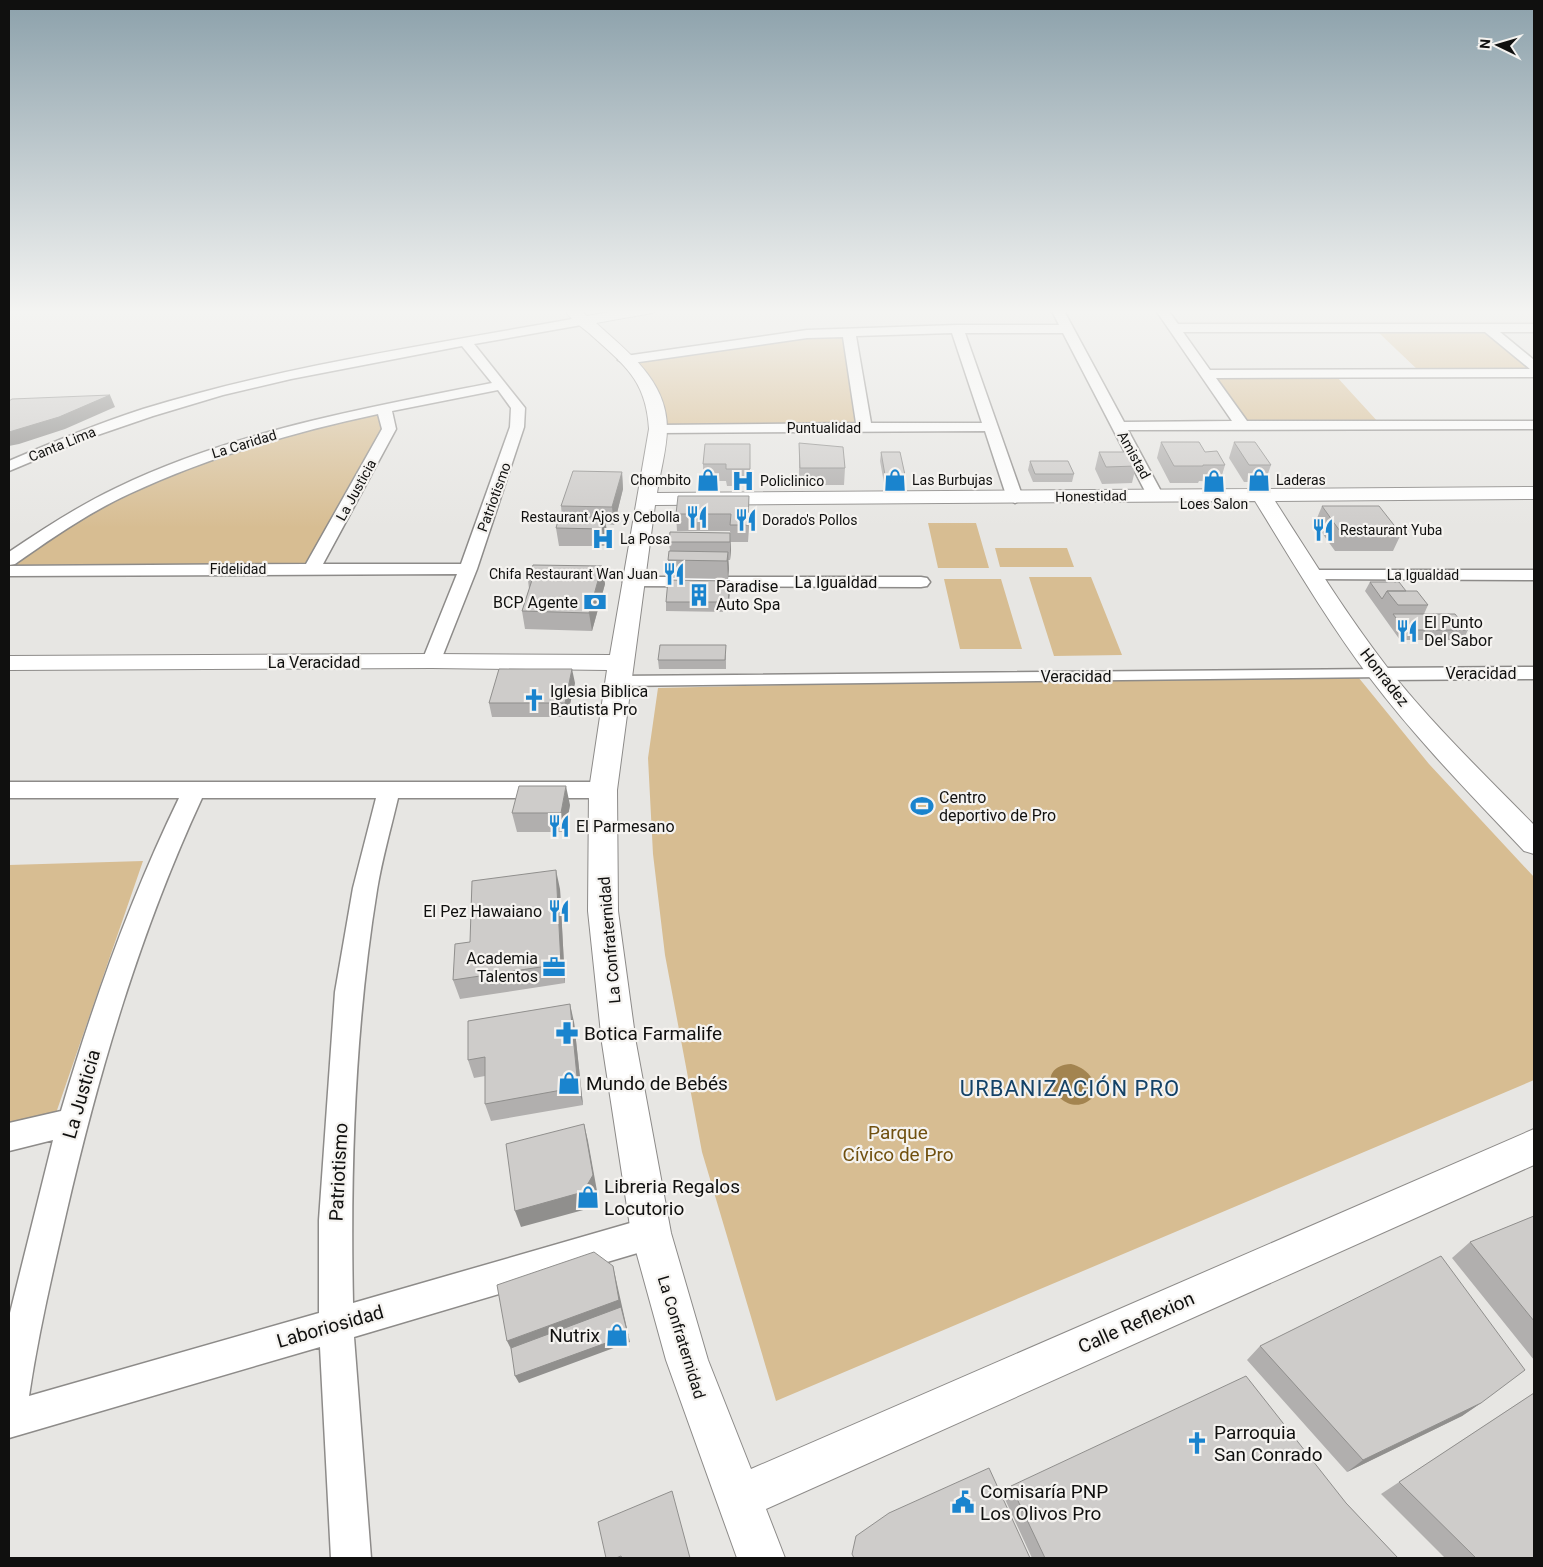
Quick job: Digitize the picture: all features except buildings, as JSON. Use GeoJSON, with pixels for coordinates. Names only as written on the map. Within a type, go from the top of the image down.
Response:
{"type":"FeatureCollection","features":[{"type":"Feature","properties":{"kind":"street","name":"Canta Lima"},"geometry":{"type":"LineString","coordinates":[[9,466],[142,414],[254,382]]}},
{"type":"Feature","properties":{"kind":"street","name":"Patriotismo"},"geometry":{"type":"LineString","coordinates":[[432,661],[468,569],[518,428],[518,408],[499,382]]}},
{"type":"Feature","properties":{"kind":"street","name":"La Confraternidad"},"geometry":{"type":"LineString","coordinates":[[644,382],[650,390],[657,409],[658,429],[632,582],[603,790],[604,911],[619,1043],[651,1233],[687,1360],[761,1558]]}},
{"type":"Feature","properties":{"kind":"street"},"geometry":{"type":"LineString","coordinates":[[857,382],[864,428]]}},
{"type":"Feature","properties":{"kind":"street"},"geometry":{"type":"LineString","coordinates":[[976,382],[989,427],[1015,498]]}},
{"type":"Feature","properties":{"kind":"street","name":"Amistad"},"geometry":{"type":"LineString","coordinates":[[1094,382],[1156,495]]}},
{"type":"Feature","properties":{"kind":"street"},"geometry":{"type":"LineString","coordinates":[[1212,382],[1243,426]]}},
{"type":"Feature","properties":{"kind":"street","name":"La Caridad"},"geometry":{"type":"LineString","coordinates":[[9,560],[61,523],[114,494],[162,472],[220,450],[318,422],[501,385]]}},
{"type":"Feature","properties":{"kind":"street","name":"La Justicia"},"geometry":{"type":"LineString","coordinates":[[312,569],[388,429],[384,408]]}},
{"type":"Feature","properties":{"kind":"street"},"geometry":{"type":"LineString","coordinates":[[1118,426],[1534,426]]}},
{"type":"Feature","properties":{"kind":"street","name":"Puntualidad"},"geometry":{"type":"LineString","coordinates":[[658,429],[989,427]]}},
{"type":"Feature","properties":{"kind":"street","name":"Honestidad"},"geometry":{"type":"LineString","coordinates":[[647,499],[1534,493]]}},
{"type":"Feature","properties":{"kind":"street","name":"Honradez"},"geometry":{"type":"LineString","coordinates":[[1260,494],[1312,575],[1380,674],[1456,762],[1534,843]]}},
{"type":"Feature","properties":{"kind":"street","name":"Fidelidad"},"geometry":{"type":"LineString","coordinates":[[9,570],[468,569]]}},
{"type":"Feature","properties":{"kind":"street","name":"La Igualdad"},"geometry":{"type":"LineString","coordinates":[[1312,575],[1534,575]]}},
{"type":"Feature","properties":{"kind":"street","name":"La Igualdad"},"geometry":{"type":"LineString","coordinates":[[632,582],[921,582]]}},
{"type":"Feature","properties":{"kind":"street","name":"La Veracidad"},"geometry":{"type":"LineString","coordinates":[[9,663],[432,661],[619,672]]}},
{"type":"Feature","properties":{"kind":"street","name":"Veracidad"},"geometry":{"type":"LineString","coordinates":[[619,672],[1534,673]]}},
{"type":"Feature","properties":{"kind":"street"},"geometry":{"type":"LineString","coordinates":[[9,790],[603,790]]}},
{"type":"Feature","properties":{"kind":"street","name":"La Justicia"},"geometry":{"type":"LineString","coordinates":[[9,1410],[18,1352],[71,1122],[123,960],[152,880],[194,790]]}},
{"type":"Feature","properties":{"kind":"street","name":"Patriotismo"},"geometry":{"type":"LineString","coordinates":[[351,1558],[336,1324],[335,1220],[350,992],[365,888],[389,790]]}},
{"type":"Feature","properties":{"kind":"street"},"geometry":{"type":"LineString","coordinates":[[9,1137],[71,1122]]}},
{"type":"Feature","properties":{"kind":"street","name":"Calle Reflexion"},"geometry":{"type":"LineString","coordinates":[[738,1498],[1534,1147]]}},
{"type":"Feature","properties":{"kind":"street","name":"Laboriosidad"},"geometry":{"type":"LineString","coordinates":[[9,1420],[651,1233]]}},
{"type":"Feature","properties":{"kind":"green space"},"geometry":{"type":"Polygon","coordinates":[[[651,382],[849,382],[855,424],[666,425],[656,390],[651,382]]]}},
{"type":"Feature","properties":{"kind":"green space"},"geometry":{"type":"Polygon","coordinates":[[[1217,382],[1342,382],[1379,423],[1248,424],[1217,382]]]}},
{"type":"Feature","properties":{"kind":"green space"},"geometry":{"type":"Polygon","coordinates":[[[377,413],[382,430],[306,564],[12,565],[29,550],[68,525],[165,475],[263,440],[377,413]]]}},
{"type":"Feature","properties":{"kind":"green space"},"geometry":{"type":"Polygon","coordinates":[[[928,523],[976,523],[989,568],[938,568],[928,523]]]}},
{"type":"Feature","properties":{"kind":"green space"},"geometry":{"type":"Polygon","coordinates":[[[995,548],[1067,548],[1074,567],[1000,567],[995,548]]]}},
{"type":"Feature","properties":{"kind":"green space"},"geometry":{"type":"Polygon","coordinates":[[[1029,577],[1091,577],[1122,655],[1054,656],[1029,577]]]}},
{"type":"Feature","properties":{"kind":"green space"},"geometry":{"type":"Polygon","coordinates":[[[944,579],[1001,579],[1022,649],[960,649],[944,579]]]}},
{"type":"Feature","properties":{"kind":"green space","name":"Parque Cívico de Pro"},"geometry":{"type":"Polygon","coordinates":[[[1354,672],[1429,764],[1534,877],[1534,1080],[776,1401],[702,1152],[665,955],[653,854],[648,758],[658,688],[1354,672]]]}},
{"type":"Feature","properties":{"kind":"green space"},"geometry":{"type":"Polygon","coordinates":[[[143,861],[55,1116],[9,1128],[9,865],[143,861]]]}},
{"type":"Feature","properties":{"kind":"shaded area"},"geometry":{"type":"Polygon","coordinates":[[[1071,1064],[1086,1071],[1094,1084],[1094,1096],[1083,1104],[1073,1104],[1063,1100],[1055,1093],[1051,1084],[1051,1075],[1058,1068],[1071,1064]]]}},
{"type":"Feature","properties":{"kind":"place","name":"Chombito"},"geometry":{"type":"Point","coordinates":[708,480]}},
{"type":"Feature","properties":{"kind":"place","name":"Las Burbujas"},"geometry":{"type":"Point","coordinates":[895,480]}},
{"type":"Feature","properties":{"kind":"place","name":"Laderas"},"geometry":{"type":"Point","coordinates":[1259,480]}},
{"type":"Feature","properties":{"kind":"place","name":"Policlinico"},"geometry":{"type":"Point","coordinates":[743,481]}},
{"type":"Feature","properties":{"kind":"place","name":"Loes Salon"},"geometry":{"type":"Point","coordinates":[1214,481]}},
{"type":"Feature","properties":{"kind":"place","name":"Restaurant Ajos y Cebolla"},"geometry":{"type":"Point","coordinates":[697,517]}},
{"type":"Feature","properties":{"kind":"place","name":"Dorado's Pollos"},"geometry":{"type":"Point","coordinates":[746,520]}},
{"type":"Feature","properties":{"kind":"place","name":"Restaurant Yuba"},"geometry":{"type":"Point","coordinates":[1323,530]}},
{"type":"Feature","properties":{"kind":"place","name":"La Posa"},"geometry":{"type":"Point","coordinates":[603,539]}},
{"type":"Feature","properties":{"kind":"place","name":"Chifa Restaurant Wan Juan"},"geometry":{"type":"Point","coordinates":[674,574]}},
{"type":"Feature","properties":{"kind":"place","name":"Paradise Auto Spa"},"geometry":{"type":"Point","coordinates":[699,595]}},
{"type":"Feature","properties":{"kind":"place","name":"BCP Agente"},"geometry":{"type":"Point","coordinates":[595,602]}},
{"type":"Feature","properties":{"kind":"place","name":"El Punto Del Sabor"},"geometry":{"type":"Point","coordinates":[1407,631]}},
{"type":"Feature","properties":{"kind":"place","name":"Iglesia Biblica Bautista Pro"},"geometry":{"type":"Point","coordinates":[534,700]}},
{"type":"Feature","properties":{"kind":"place","name":"Centro deportivo de Pro"},"geometry":{"type":"Point","coordinates":[922,806]}},
{"type":"Feature","properties":{"kind":"place","name":"El Parmesano"},"geometry":{"type":"Point","coordinates":[559,826]}},
{"type":"Feature","properties":{"kind":"place","name":"El Pez Hawaiano"},"geometry":{"type":"Point","coordinates":[559,911]}},
{"type":"Feature","properties":{"kind":"place","name":"Academia Talentos"},"geometry":{"type":"Point","coordinates":[554,967]}},
{"type":"Feature","properties":{"kind":"place","name":"Botica Farmalife"},"geometry":{"type":"Point","coordinates":[567,1033]}},
{"type":"Feature","properties":{"kind":"place","name":"Mundo de Bebés"},"geometry":{"type":"Point","coordinates":[569,1083]}},
{"type":"Feature","properties":{"kind":"place","name":"Libreria Regalos Locutorio"},"geometry":{"type":"Point","coordinates":[588,1197]}},
{"type":"Feature","properties":{"kind":"place","name":"Nutrix"},"geometry":{"type":"Point","coordinates":[617,1335]}},
{"type":"Feature","properties":{"kind":"place","name":"Parroquia San Conrado"},"geometry":{"type":"Point","coordinates":[1197,1443]}},
{"type":"Feature","properties":{"kind":"place","name":"Comisaría PNP Los Olivos Pro"},"geometry":{"type":"Point","coordinates":[963,1502]}},
{"type":"Feature","properties":{"kind":"district","name":"URBANIZACIÓN PRO"},"geometry":{"type":"Point","coordinates":[1070,1088]}}]}
